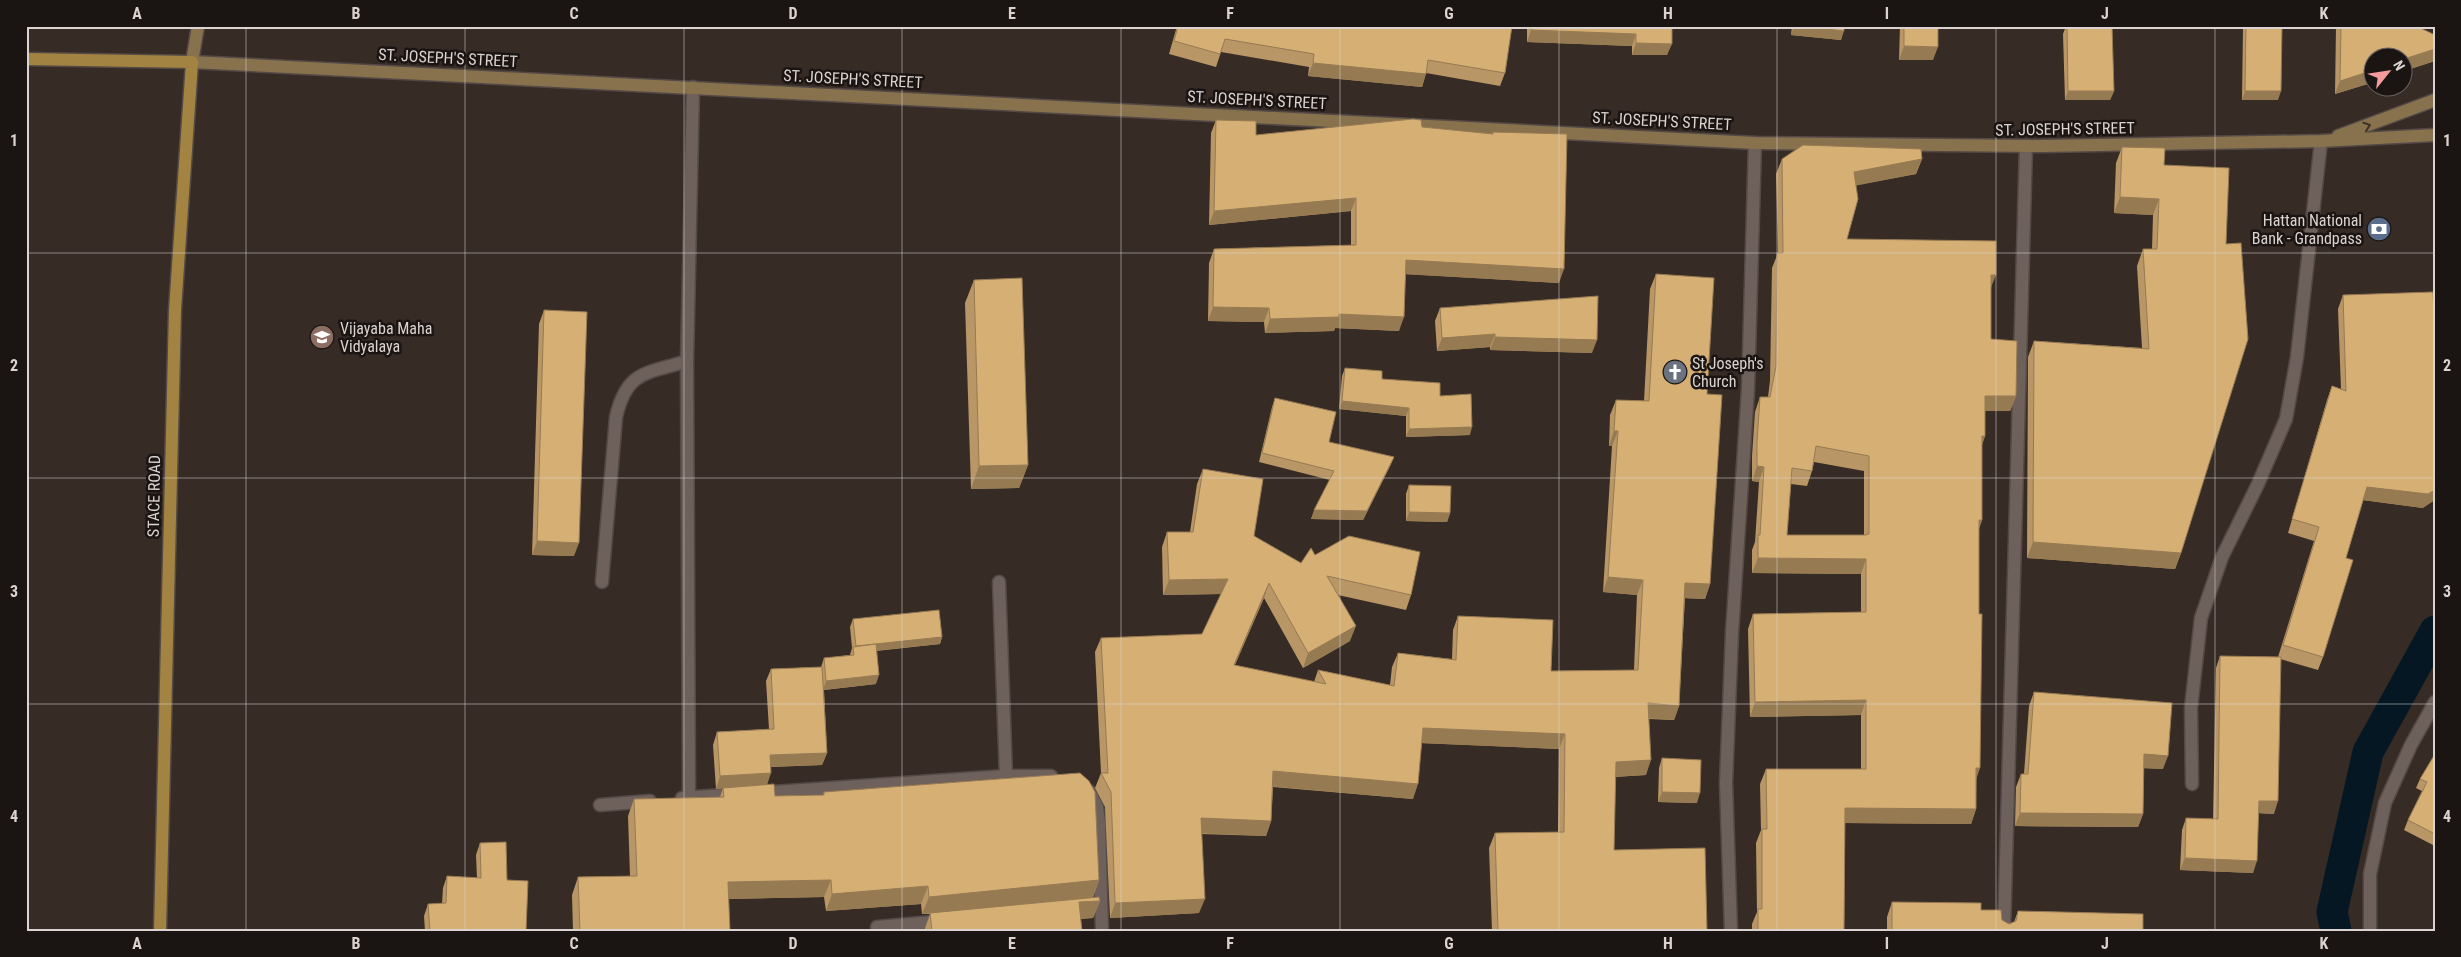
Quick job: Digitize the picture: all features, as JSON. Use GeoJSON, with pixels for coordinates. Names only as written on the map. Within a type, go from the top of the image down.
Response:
{"type":"FeatureCollection","features":[{"type":"Feature","properties":{"kind":"main road"},"geometry":{"type":"LineString","coordinates":[[26,59],[192,62],[198,26]]}},
{"type":"Feature","properties":{"kind":"main road","name":"ST. JOSEPH'S STREET"},"geometry":{"type":"LineString","coordinates":[[192,62],[1755,142],[2026,146],[2321,141],[2435,135]]}},
{"type":"Feature","properties":{"kind":"main road","name":"STACE ROAD"},"geometry":{"type":"LineString","coordinates":[[160,931],[175,310],[192,62]]}},
{"type":"Feature","properties":{"kind":"main road","name":"ST. JOSEPH'S STREET"},"geometry":{"type":"LineString","coordinates":[[2321,141],[2435,100]]}},
{"type":"Feature","properties":{"kind":"street"},"geometry":{"type":"LineString","coordinates":[[690,797],[687,361],[693,87]]}},
{"type":"Feature","properties":{"kind":"street"},"geometry":{"type":"LineString","coordinates":[[2192,784],[2191,708],[2201,618],[2222,557],[2258,484],[2286,419],[2297,357],[2321,141]]}},
{"type":"Feature","properties":{"kind":"street"},"geometry":{"type":"LineString","coordinates":[[1731,931],[1726,783],[1733,623],[1748,389],[1755,142]]}},
{"type":"Feature","properties":{"kind":"street"},"geometry":{"type":"LineString","coordinates":[[2004,931],[2026,146]]}},
{"type":"Feature","properties":{"kind":"street"},"geometry":{"type":"LineString","coordinates":[[602,582],[616,417],[620,399],[631,381],[687,361]]}},
{"type":"Feature","properties":{"kind":"street"},"geometry":{"type":"LineString","coordinates":[[998,582],[1006,776]]}},
{"type":"Feature","properties":{"kind":"street"},"geometry":{"type":"LineString","coordinates":[[2370,931],[2370,874],[2384,802],[2411,745],[2435,702]]}},
{"type":"Feature","properties":{"kind":"street"},"geometry":{"type":"LineString","coordinates":[[600,804],[1006,776],[1068,776]]}},
{"type":"Feature","properties":{"kind":"street"},"geometry":{"type":"LineString","coordinates":[[1082,784],[1090,792],[1097,807],[1096,906],[1102,931]]}},
{"type":"Feature","properties":{"kind":"street"},"geometry":{"type":"LineString","coordinates":[[877,928],[955,920]]}},
{"type":"Feature","properties":{"kind":"building"},"geometry":{"type":"Polygon","coordinates":[[[1178,26],[1512,26],[1505,73],[1428,60],[1426,74],[1313,63],[1314,54],[1225,39],[1220,54],[1174,41],[1178,26]]]}},
{"type":"Feature","properties":{"kind":"building"},"geometry":{"type":"Polygon","coordinates":[[[1531,26],[1672,26],[1672,44],[1636,43],[1636,34],[1531,30],[1531,26]]]}},
{"type":"Feature","properties":{"kind":"building"},"geometry":{"type":"Polygon","coordinates":[[[1802,26],[1844,26],[1844,31],[1802,26]]]}},
{"type":"Feature","properties":{"kind":"building"},"geometry":{"type":"Polygon","coordinates":[[[1904,26],[1938,26],[1938,47],[1904,46],[1904,26]]]}},
{"type":"Feature","properties":{"kind":"building"},"geometry":{"type":"Polygon","coordinates":[[[2067,26],[2112,26],[2114,91],[2068,91],[2067,26]]]}},
{"type":"Feature","properties":{"kind":"building"},"geometry":{"type":"Polygon","coordinates":[[[2246,26],[2282,26],[2281,91],[2245,91],[2246,26]]]}},
{"type":"Feature","properties":{"kind":"building"},"geometry":{"type":"Polygon","coordinates":[[[2341,26],[2416,26],[2435,35],[2435,49],[2414,56],[2414,48],[2364,48],[2364,73],[2340,81],[2341,26]]]}},
{"type":"Feature","properties":{"kind":"building"},"geometry":{"type":"Polygon","coordinates":[[[1413,119],[1421,120],[1422,127],[1493,134],[1493,132],[1567,134],[1564,269],[1406,260],[1404,317],[1339,314],[1339,317],[1270,319],[1269,308],[1213,307],[1214,249],[1356,245],[1356,198],[1214,211],[1216,120],[1256,121],[1256,135],[1413,119]]]}},
{"type":"Feature","properties":{"kind":"building"},"geometry":{"type":"Polygon","coordinates":[[[1803,145],[1921,149],[1922,159],[1854,172],[1858,199],[1847,239],[1996,241],[1996,275],[1991,275],[1991,339],[2017,341],[2016,396],[1985,396],[1985,436],[1982,436],[1982,520],[1979,520],[1979,614],[1982,614],[1980,768],[1976,768],[1976,809],[1845,808],[1844,931],[1758,931],[1758,909],[1762,909],[1762,829],[1767,829],[1766,769],[1866,769],[1866,700],[1755,702],[1753,614],[1866,612],[1866,559],[1758,558],[1758,535],[1760,535],[1764,467],[1757,466],[1757,442],[1760,397],[1770,397],[1776,366],[1777,253],[1783,253],[1782,159],[1803,145]],[[1816,446],[1812,471],[1792,468],[1787,535],[1869,534],[1869,456],[1816,446]]]}},
{"type":"Feature","properties":{"kind":"building"},"geometry":{"type":"Polygon","coordinates":[[[2122,147],[2165,148],[2164,165],[2229,168],[2226,244],[2241,243],[2248,339],[2181,553],[2033,542],[2034,341],[2149,349],[2143,249],[2157,249],[2159,199],[2120,197],[2122,147]]]}},
{"type":"Feature","properties":{"kind":"building"},"geometry":{"type":"Polygon","coordinates":[[[1656,274],[1714,278],[1707,394],[1722,395],[1710,584],[1685,583],[1679,706],[1648,703],[1651,760],[1616,762],[1614,850],[1705,848],[1707,931],[1498,931],[1495,833],[1564,832],[1565,734],[1423,728],[1418,784],[1273,771],[1271,821],[1201,818],[1205,899],[1115,903],[1111,792],[1101,773],[1108,773],[1101,638],[1202,634],[1228,579],[1169,580],[1167,532],[1193,532],[1203,469],[1263,479],[1254,536],[1301,563],[1311,548],[1315,555],[1349,536],[1420,552],[1411,595],[1327,576],[1356,626],[1308,653],[1269,583],[1234,665],[1326,684],[1318,670],[1394,686],[1398,653],[1456,660],[1458,616],[1553,620],[1551,671],[1638,670],[1643,580],[1608,577],[1618,431],[1614,431],[1616,400],[1649,401],[1656,274]]]}},
{"type":"Feature","properties":{"kind":"building"},"geometry":{"type":"Polygon","coordinates":[[[1022,278],[1028,465],[979,466],[974,280],[1022,278]]]}},
{"type":"Feature","properties":{"kind":"building"},"geometry":{"type":"Polygon","coordinates":[[[2433,292],[2435,337],[2435,490],[2428,494],[2367,487],[2346,558],[2353,560],[2323,657],[2283,645],[2319,527],[2292,519],[2332,386],[2346,391],[2343,295],[2433,292]]]}},
{"type":"Feature","properties":{"kind":"building"},"geometry":{"type":"Polygon","coordinates":[[[1598,296],[1597,340],[1495,337],[1495,334],[1442,338],[1440,308],[1598,296]]]}},
{"type":"Feature","properties":{"kind":"building"},"geometry":{"type":"Polygon","coordinates":[[[544,310],[587,312],[579,543],[537,541],[544,310]]]}},
{"type":"Feature","properties":{"kind":"building"},"geometry":{"type":"Polygon","coordinates":[[[1345,368],[1382,371],[1382,379],[1440,383],[1440,396],[1471,394],[1472,427],[1409,429],[1409,408],[1342,401],[1345,368]]]}},
{"type":"Feature","properties":{"kind":"building"},"geometry":{"type":"Polygon","coordinates":[[[1275,398],[1336,412],[1329,442],[1394,457],[1367,511],[1314,510],[1334,471],[1262,453],[1275,398]]]}},
{"type":"Feature","properties":{"kind":"building"},"geometry":{"type":"Polygon","coordinates":[[[1409,485],[1451,486],[1450,513],[1409,512],[1409,485]]]}},
{"type":"Feature","properties":{"kind":"building"},"geometry":{"type":"Polygon","coordinates":[[[939,610],[942,637],[856,646],[853,619],[939,610]]]}},
{"type":"Feature","properties":{"kind":"building"},"geometry":{"type":"Polygon","coordinates":[[[876,644],[879,675],[826,681],[824,658],[854,655],[853,647],[876,644]]]}},
{"type":"Feature","properties":{"kind":"building"},"geometry":{"type":"Polygon","coordinates":[[[2220,656],[2281,657],[2278,801],[2259,801],[2257,861],[2185,858],[2186,818],[2218,819],[2220,656]]]}},
{"type":"Feature","properties":{"kind":"building"},"geometry":{"type":"Polygon","coordinates":[[[822,667],[827,753],[770,755],[771,773],[720,776],[717,732],[774,729],[771,669],[822,667]]]}},
{"type":"Feature","properties":{"kind":"building"},"geometry":{"type":"Polygon","coordinates":[[[2034,692],[2172,703],[2168,756],[2144,754],[2143,814],[2020,813],[2021,774],[2028,774],[2034,692]]]}},
{"type":"Feature","properties":{"kind":"building"},"geometry":{"type":"Polygon","coordinates":[[[2435,754],[2435,834],[2408,820],[2427,782],[2420,779],[2435,754]]]}},
{"type":"Feature","properties":{"kind":"building"},"geometry":{"type":"Polygon","coordinates":[[[1662,758],[1701,760],[1700,793],[1662,792],[1662,758]]]}},
{"type":"Feature","properties":{"kind":"building"},"geometry":{"type":"Polygon","coordinates":[[[1080,773],[1089,781],[1095,792],[1099,880],[929,897],[928,886],[832,894],[831,880],[728,882],[730,931],[580,931],[578,877],[637,876],[634,799],[724,797],[723,788],[774,784],[775,796],[824,795],[824,792],[1080,773]]]}},
{"type":"Feature","properties":{"kind":"building"},"geometry":{"type":"Polygon","coordinates":[[[506,842],[507,880],[528,881],[526,931],[430,931],[428,904],[446,903],[447,876],[481,878],[480,843],[506,842]]]}},
{"type":"Feature","properties":{"kind":"building"},"geometry":{"type":"Polygon","coordinates":[[[1099,897],[1100,901],[1079,902],[1082,931],[932,931],[930,913],[1099,897]]]}},
{"type":"Feature","properties":{"kind":"building"},"geometry":{"type":"Polygon","coordinates":[[[1892,902],[1981,903],[1981,910],[2001,910],[2002,920],[2009,924],[2016,921],[2018,911],[2143,914],[2143,931],[1892,931],[1892,902]]]}},
{"type":"Feature","properties":{"kind":"waterway"},"geometry":{"type":"LineString","coordinates":[[2336,931],[2332,912],[2368,752],[2435,631]]}},
{"type":"Feature","properties":{"kind":"place","name":"Hattan National Bank - Grandpass"},"geometry":{"type":"Point","coordinates":[2379,229]}},
{"type":"Feature","properties":{"kind":"place","name":"Vijayaba Maha Vidyalaya"},"geometry":{"type":"Point","coordinates":[322,337]}},
{"type":"Feature","properties":{"kind":"place","name":"St Joseph's Church"},"geometry":{"type":"Point","coordinates":[1675,372]}}]}
